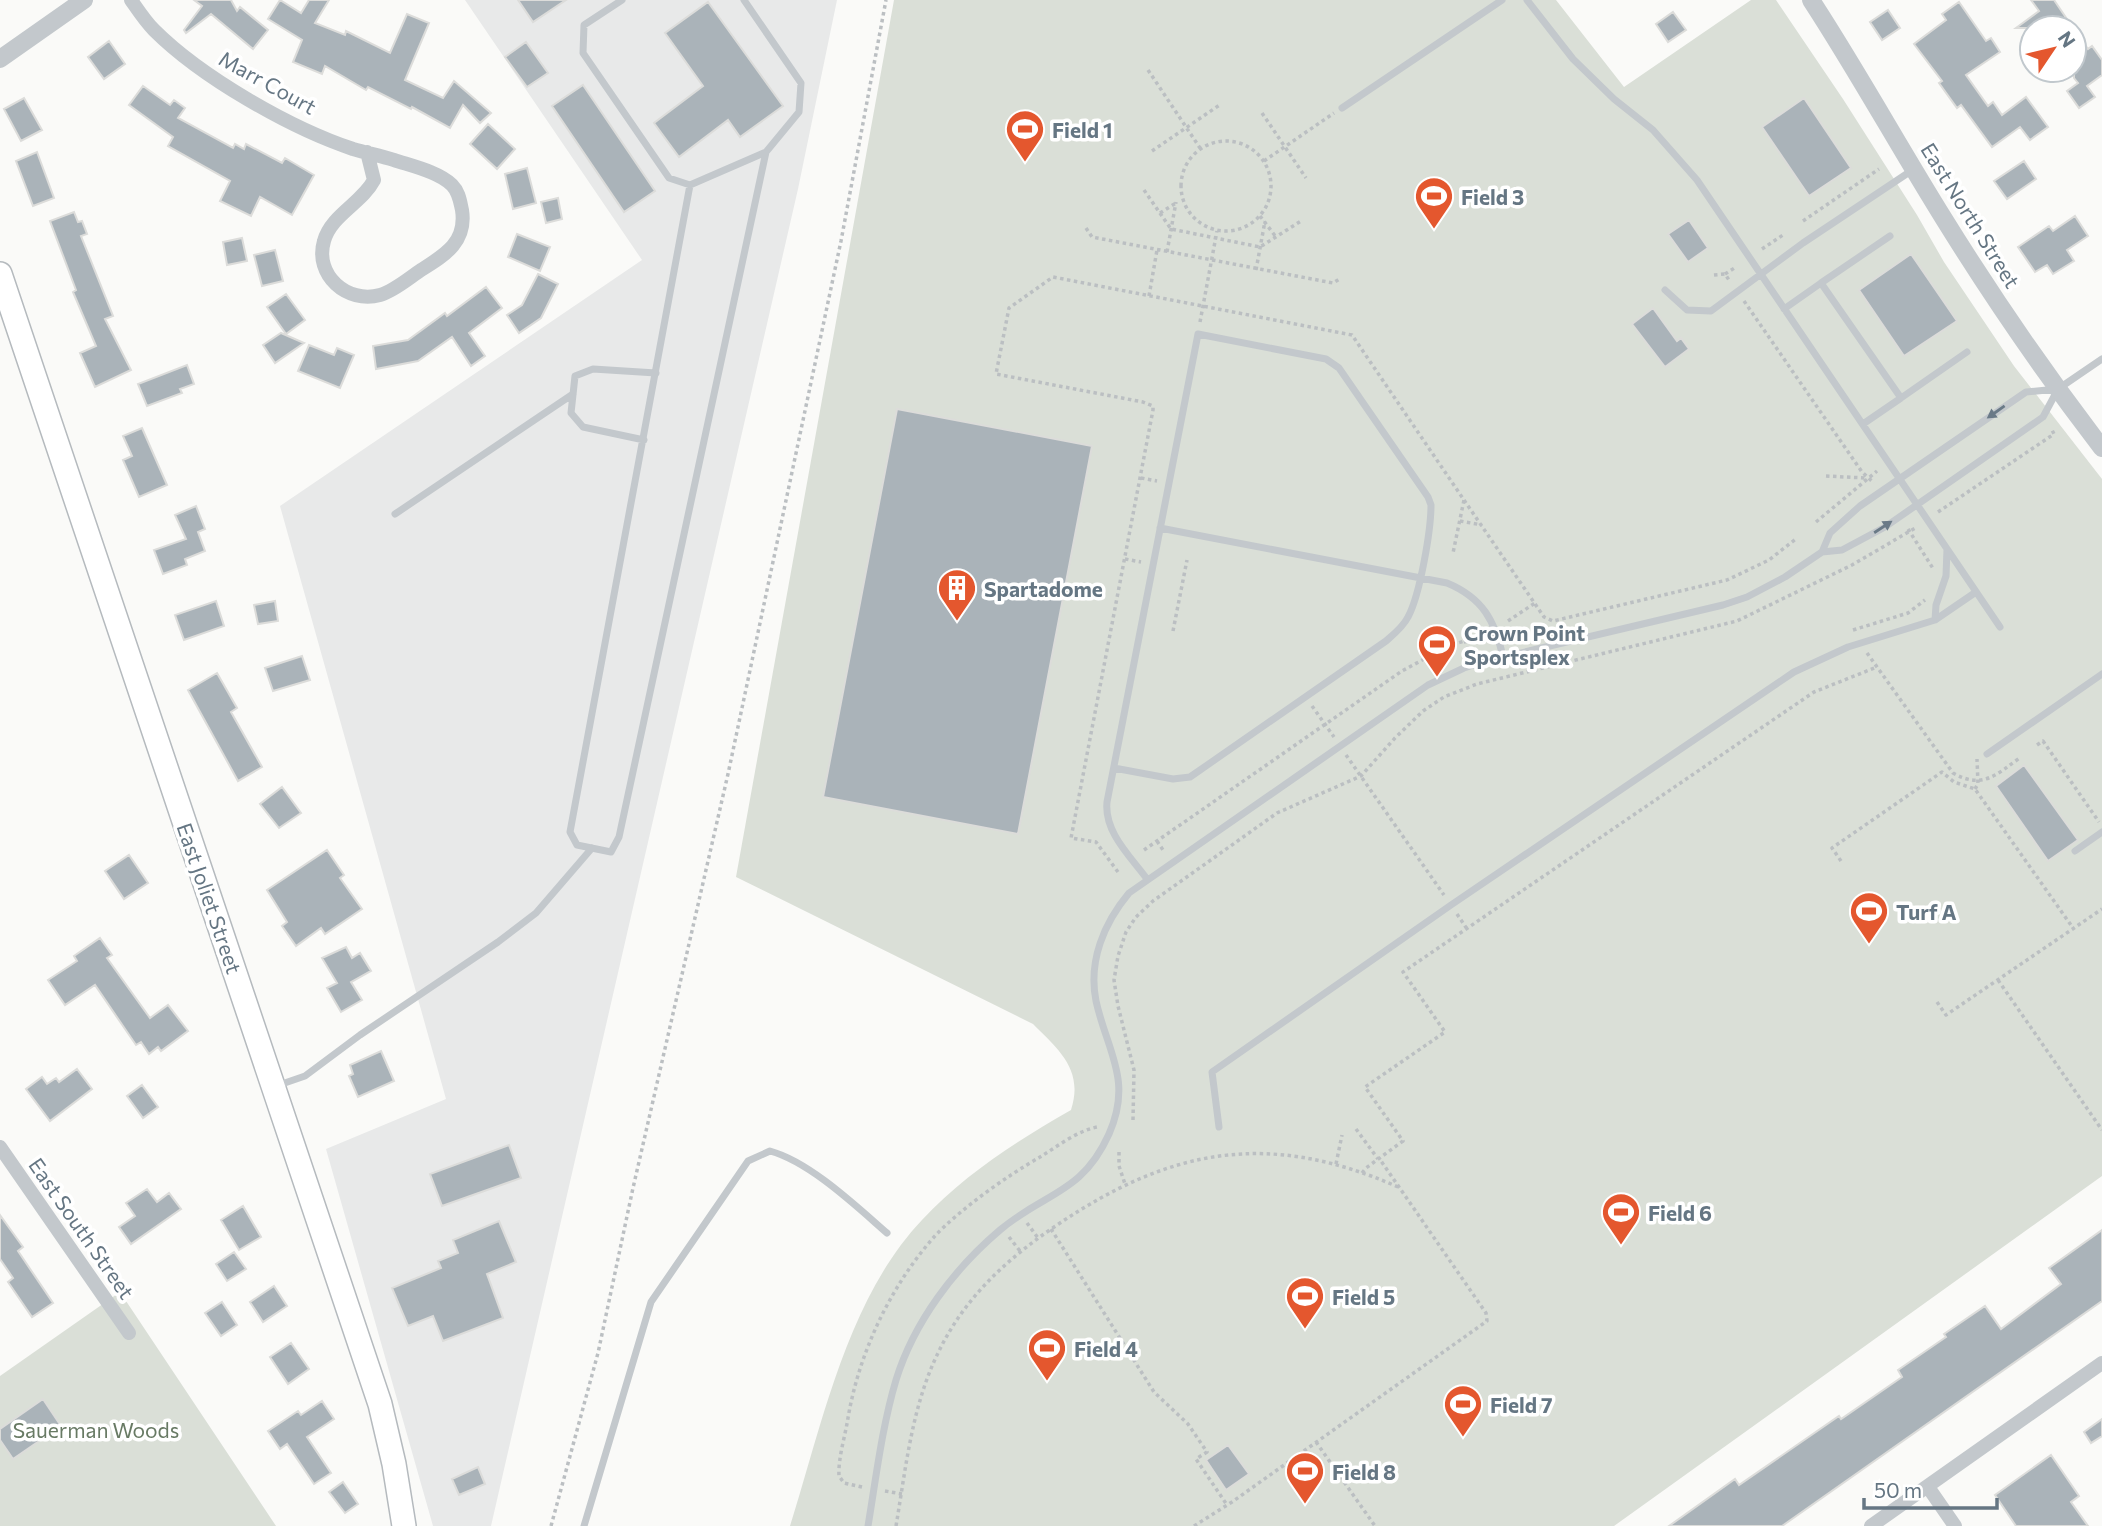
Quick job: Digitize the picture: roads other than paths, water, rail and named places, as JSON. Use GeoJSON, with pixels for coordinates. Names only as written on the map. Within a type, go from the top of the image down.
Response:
{"type":"FeatureCollection","features":[{"type":"Feature","properties":{"kind":"main road","name":"East Joliet Street"},"geometry":{"type":"LineString","coordinates":[[0,274],[380,1404],[394,1464],[404,1526]]}},
{"type":"Feature","properties":{"kind":"street"},"geometry":{"type":"LineString","coordinates":[[0,59],[85,0]]}},
{"type":"Feature","properties":{"kind":"street","name":"Marr Court"},"geometry":{"type":"LineString","coordinates":[[131,0],[153,29],[219,83],[289,121],[351,148],[366,152],[427,172],[453,186],[459,196],[463,213],[462,230],[457,242],[446,254],[382,295],[367,297],[343,291],[332,282],[322,254],[324,240],[330,228],[368,192],[374,180],[366,152]]}},
{"type":"Feature","properties":{"kind":"street","name":"East North Street"},"geometry":{"type":"LineString","coordinates":[[1811,0],[1850,59],[1970,260],[2058,389],[2102,448]]}},
{"type":"Feature","properties":{"kind":"street","name":"East South Street"},"geometry":{"type":"LineString","coordinates":[[0,1147],[129,1333]]}},
{"type":"Feature","properties":{"kind":"street"},"geometry":{"type":"LineString","coordinates":[[1871,1526],[2102,1363]]}},
{"type":"Feature","properties":{"kind":"street"},"geometry":{"type":"LineString","coordinates":[[1928,1487],[1955,1526]]}},
{"type":"Feature","properties":{"kind":"lane"},"geometry":{"type":"LineString","coordinates":[[622,0],[584,26],[583,53],[669,178],[690,185],[766,152],[799,112],[801,83],[744,0]]}},
{"type":"Feature","properties":{"kind":"lane"},"geometry":{"type":"LineString","coordinates":[[1342,108],[1502,0]]}},
{"type":"Feature","properties":{"kind":"lane"},"geometry":{"type":"LineString","coordinates":[[1527,0],[1573,59],[1614,99],[1653,130],[1697,180],[2000,627]]}},
{"type":"Feature","properties":{"kind":"lane"},"geometry":{"type":"LineString","coordinates":[[690,185],[570,832],[577,845],[611,852],[619,837],[766,152]]}},
{"type":"Feature","properties":{"kind":"lane"},"geometry":{"type":"LineString","coordinates":[[1665,290],[1687,310],[1711,311],[1760,274],[1914,169]]}},
{"type":"Feature","properties":{"kind":"lane"},"geometry":{"type":"LineString","coordinates":[[1784,309],[1890,236]]}},
{"type":"Feature","properties":{"kind":"lane"},"geometry":{"type":"LineString","coordinates":[[1821,283],[1901,398]]}},
{"type":"Feature","properties":{"kind":"lane"},"geometry":{"type":"LineString","coordinates":[[1114,768],[1173,779],[1190,777],[1386,641],[1401,628],[1412,608],[1431,513],[1428,497],[1339,368],[1326,359],[1198,334],[1107,802],[1107,821],[1147,879]]}},
{"type":"Feature","properties":{"kind":"lane"},"geometry":{"type":"LineString","coordinates":[[1863,424],[1967,352]]}},
{"type":"Feature","properties":{"kind":"lane"},"geometry":{"type":"LineString","coordinates":[[868,1526],[897,1379],[922,1323],[957,1273],[1002,1228],[1085,1173],[1113,1124],[1119,1080],[1114,1054],[1095,997],[1095,960],[1104,933],[1118,907],[1129,894],[1428,685],[1464,668],[1503,657],[1735,601],[1786,577],[1822,552],[1842,550],[1885,527],[2043,417],[2058,389],[2102,359]]}},
{"type":"Feature","properties":{"kind":"lane"},"geometry":{"type":"LineString","coordinates":[[643,440],[583,426],[571,413],[575,376],[593,369],[656,373]]}},
{"type":"Feature","properties":{"kind":"lane"},"geometry":{"type":"LineString","coordinates":[[1822,552],[1830,533],[1860,506],[2026,392],[2058,389]]}},
{"type":"Feature","properties":{"kind":"lane"},"geometry":{"type":"LineString","coordinates":[[395,514],[573,394]]}},
{"type":"Feature","properties":{"kind":"lane"},"geometry":{"type":"LineString","coordinates":[[1160,527],[1419,577],[1457,588],[1477,603],[1495,628],[1503,657]]}},
{"type":"Feature","properties":{"kind":"lane"},"geometry":{"type":"LineString","coordinates":[[1935,620],[1936,605],[1946,576],[1947,548]]}},
{"type":"Feature","properties":{"kind":"lane"},"geometry":{"type":"LineString","coordinates":[[1219,1127],[1212,1072],[1451,905],[1794,672],[1848,647],[1935,620],[1976,592]]}},
{"type":"Feature","properties":{"kind":"lane"},"geometry":{"type":"LineString","coordinates":[[1987,754],[2102,674]]}},
{"type":"Feature","properties":{"kind":"lane"},"geometry":{"type":"LineString","coordinates":[[2075,851],[2102,832]]}},
{"type":"Feature","properties":{"kind":"lane"},"geometry":{"type":"LineString","coordinates":[[273,1087],[305,1076],[370,1028],[498,942],[536,913],[592,848]]}},
{"type":"Feature","properties":{"kind":"lane"},"geometry":{"type":"LineString","coordinates":[[584,1526],[651,1302],[748,1161],[770,1152],[791,1159],[849,1200],[887,1233]]}},
{"type":"Feature","properties":{"kind":"place","name":"Field 1"},"geometry":{"type":"Point","coordinates":[1025,163]}},
{"type":"Feature","properties":{"kind":"place","name":"Field 3"},"geometry":{"type":"Point","coordinates":[1434,230]}},
{"type":"Feature","properties":{"kind":"place","name":"Spartadome"},"geometry":{"type":"Point","coordinates":[957,622]}},
{"type":"Feature","properties":{"kind":"place","name":"Crown Point Sportsplex"},"geometry":{"type":"Point","coordinates":[1437,678]}},
{"type":"Feature","properties":{"kind":"place","name":"Turf A"},"geometry":{"type":"Point","coordinates":[1869,945]}},
{"type":"Feature","properties":{"kind":"place","name":"Field 6"},"geometry":{"type":"Point","coordinates":[1621,1246]}},
{"type":"Feature","properties":{"kind":"place","name":"Field 5"},"geometry":{"type":"Point","coordinates":[1305,1330]}},
{"type":"Feature","properties":{"kind":"place","name":"Field 4"},"geometry":{"type":"Point","coordinates":[1047,1382]}},
{"type":"Feature","properties":{"kind":"place","name":"Field 7"},"geometry":{"type":"Point","coordinates":[1463,1438]}},
{"type":"Feature","properties":{"kind":"place","name":"Field 8"},"geometry":{"type":"Point","coordinates":[1305,1505]}},
{"type":"Feature","properties":{"kind":"park label","name":"Sauerman Woods"},"geometry":{"type":"Point","coordinates":[96,1429]}}]}
